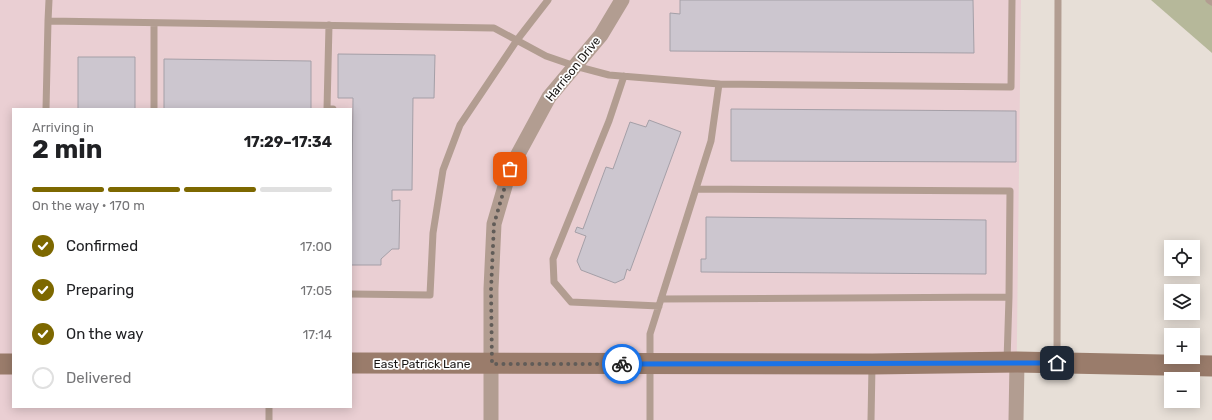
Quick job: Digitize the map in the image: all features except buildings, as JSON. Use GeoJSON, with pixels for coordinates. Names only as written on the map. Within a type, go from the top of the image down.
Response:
{"type":"FeatureCollection","features":[{"type":"Feature","properties":{"kind":"main road","name":"East Patrick Lane"},"geometry":{"type":"LineString","coordinates":[[352,363],[872,364],[1012,362],[1212,366]]}},
{"type":"Feature","properties":{"kind":"main road"},"geometry":{"type":"LineString","coordinates":[[0,364],[12,364]]}},
{"type":"Feature","properties":{"kind":"street","name":"Harrison Drive"},"geometry":{"type":"LineString","coordinates":[[491,420],[491,290],[494,224],[510,169],[548,97],[601,35],[622,0]]}},
{"type":"Feature","properties":{"kind":"street"},"geometry":{"type":"LineString","coordinates":[[1012,362],[1016,420]]}},
{"type":"Feature","properties":{"kind":"lane"},"geometry":{"type":"LineString","coordinates":[[46,108],[49,0]]}},
{"type":"Feature","properties":{"kind":"lane"},"geometry":{"type":"LineString","coordinates":[[352,294],[430,295],[433,233],[443,170],[460,125],[517,40],[548,0]]}},
{"type":"Feature","properties":{"kind":"lane"},"geometry":{"type":"LineString","coordinates":[[48,21],[494,28],[546,56],[576,66],[624,76],[719,84],[1011,87],[1012,0]]}},
{"type":"Feature","properties":{"kind":"lane"},"geometry":{"type":"LineString","coordinates":[[1057,363],[1058,0]]}},
{"type":"Feature","properties":{"kind":"lane"},"geometry":{"type":"LineString","coordinates":[[154,23],[154,108]]}},
{"type":"Feature","properties":{"kind":"lane"},"geometry":{"type":"LineString","coordinates":[[327,108],[329,25]]}},
{"type":"Feature","properties":{"kind":"lane"},"geometry":{"type":"LineString","coordinates":[[624,76],[609,121],[553,259],[554,282],[571,302],[659,306]]}},
{"type":"Feature","properties":{"kind":"lane"},"geometry":{"type":"LineString","coordinates":[[650,420],[650,334],[711,141],[719,84]]}},
{"type":"Feature","properties":{"kind":"lane"},"geometry":{"type":"LineString","coordinates":[[696,189],[1010,191],[1009,297],[1012,362]]}},
{"type":"Feature","properties":{"kind":"lane"},"geometry":{"type":"LineString","coordinates":[[661,299],[1009,297]]}},
{"type":"Feature","properties":{"kind":"lane"},"geometry":{"type":"LineString","coordinates":[[871,420],[872,364]]}},
{"type":"Feature","properties":{"kind":"lane"},"geometry":{"type":"LineString","coordinates":[[269,408],[269,420]]}},
{"type":"Feature","properties":{"kind":"shaded area"},"geometry":{"type":"Polygon","coordinates":[[[0,0],[1021,0],[1016,420],[0,420],[0,0]]]}},
{"type":"Feature","properties":{"kind":"green space"},"geometry":{"type":"Polygon","coordinates":[[[1151,0],[1212,0],[1212,53],[1151,0]]]}},
{"type":"Feature","properties":{"kind":"way so far"},"geometry":{"type":"LineString","coordinates":[[510,169],[494,224],[491,290],[492,364],[622,364]]}},
{"type":"Feature","properties":{"kind":"route"},"geometry":{"type":"LineString","coordinates":[[622,364],[1057,363]]}}]}
